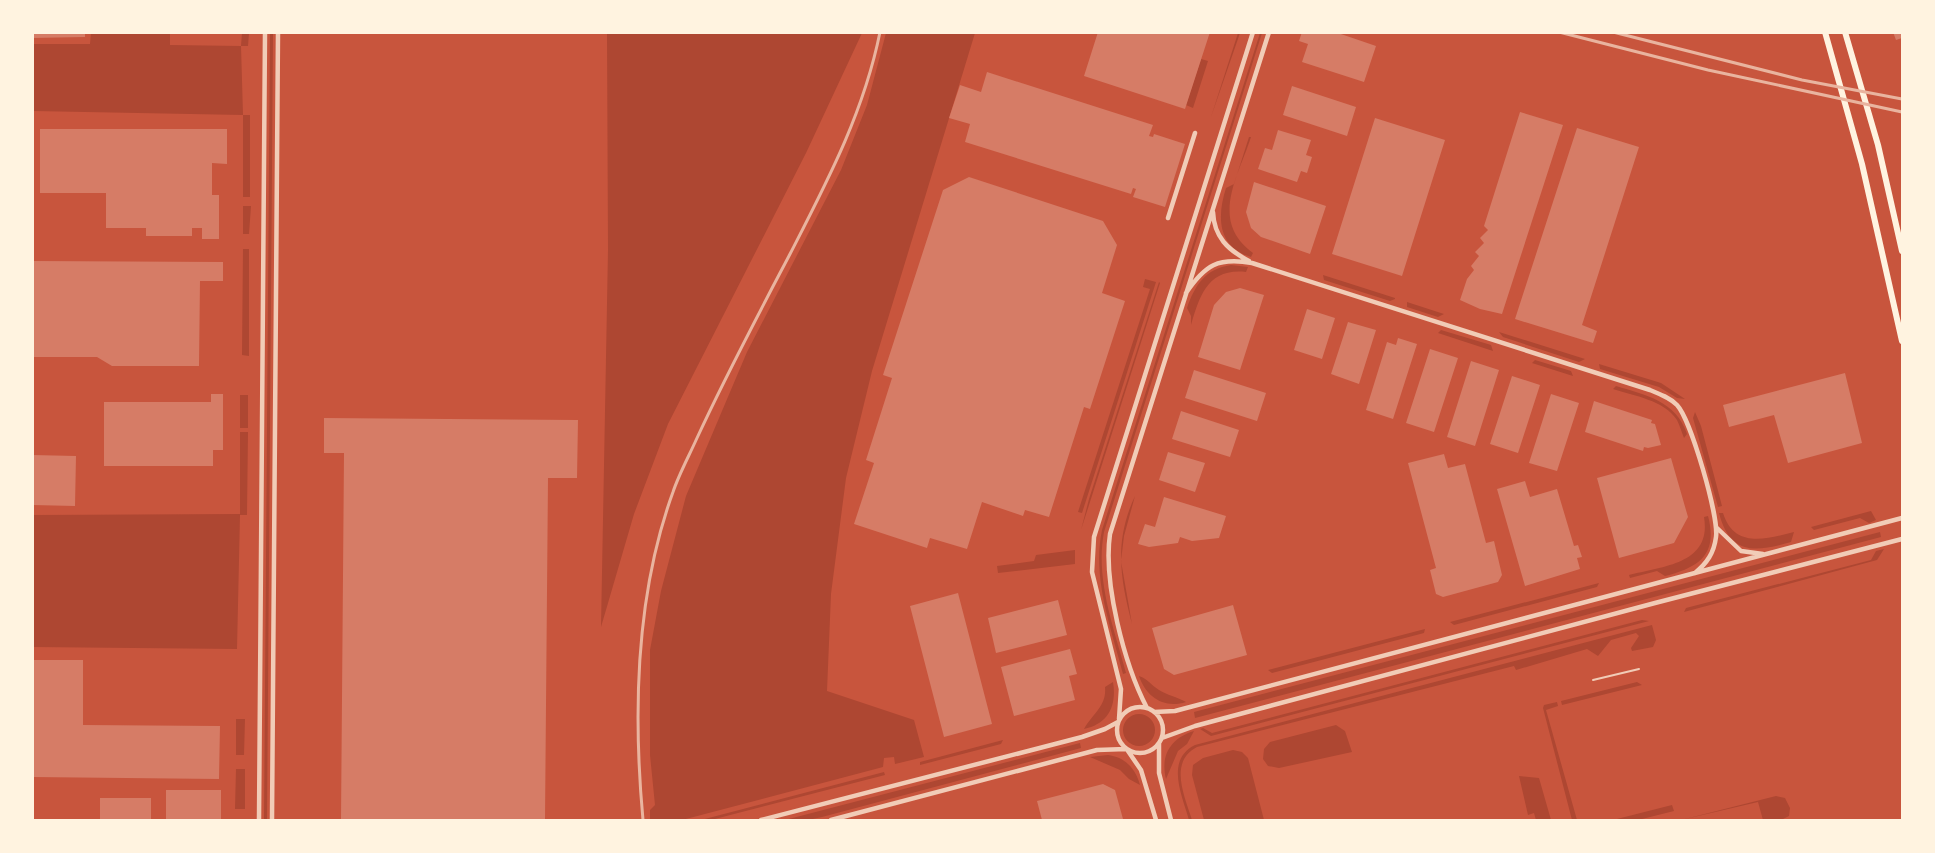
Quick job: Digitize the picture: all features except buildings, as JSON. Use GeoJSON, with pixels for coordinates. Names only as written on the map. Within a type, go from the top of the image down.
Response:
{"type":"FeatureCollection","features":[{"type":"Feature","properties":{"kind":"main road"},"geometry":{"type":"LineString","coordinates":[[1825,32],[1862,164],[1902,341]]}},
{"type":"Feature","properties":{"kind":"main road"},"geometry":{"type":"LineString","coordinates":[[1845,32],[1878,144],[1902,251]]}},
{"type":"Feature","properties":{"kind":"street"},"geometry":{"type":"LineString","coordinates":[[258,820],[264,32]]}},
{"type":"Feature","properties":{"kind":"street"},"geometry":{"type":"LineString","coordinates":[[272,820],[278,32]]}},
{"type":"Feature","properties":{"kind":"street"},"geometry":{"type":"LineString","coordinates":[[1156,820],[1141,770],[1118,738],[1120,684],[1092,572],[1094,537],[1253,32]]}},
{"type":"Feature","properties":{"kind":"street"},"geometry":{"type":"LineString","coordinates":[[1147,708],[1136,686],[1123,639],[1112,595],[1108,555],[1116,511],[1269,32]]}},
{"type":"Feature","properties":{"kind":"street"},"geometry":{"type":"LineString","coordinates":[[1168,218],[1195,133]]}},
{"type":"Feature","properties":{"kind":"street"},"geometry":{"type":"LineString","coordinates":[[1213,209],[1214,224],[1221,240],[1233,252],[1252,263],[1667,397],[1680,409],[1691,428],[1717,528],[1713,553],[1704,566],[1692,575]]}},
{"type":"Feature","properties":{"kind":"street"},"geometry":{"type":"LineString","coordinates":[[1186,293],[1197,276],[1212,265],[1227,261],[1252,263]]}},
{"type":"Feature","properties":{"kind":"street"},"geometry":{"type":"LineString","coordinates":[[1154,712],[1175,711],[1769,555],[1902,518]]}},
{"type":"Feature","properties":{"kind":"street"},"geometry":{"type":"LineString","coordinates":[[1717,528],[1741,551],[1751,554],[1769,555]]}},
{"type":"Feature","properties":{"kind":"street"},"geometry":{"type":"LineString","coordinates":[[831,820],[1097,750],[1127,749],[1144,753],[1152,750],[1160,741],[1195,726],[1655,602],[1902,539]]}},
{"type":"Feature","properties":{"kind":"street"},"geometry":{"type":"LineString","coordinates":[[761,820],[1082,737],[1104,729],[1118,720],[1124,712],[1132,708],[1147,708],[1154,712],[1162,722],[1159,773],[1171,820]]}},
{"type":"Feature","properties":{"kind":"lane"},"geometry":{"type":"LineString","coordinates":[[1593,680],[1639,669]]}},
{"type":"Feature","properties":{"kind":"shaded area"},"geometry":{"type":"Polygon","coordinates":[[[91,33],[170,33],[170,45],[241,46],[243,115],[33,111],[33,44],[90,44],[91,33]]]}},
{"type":"Feature","properties":{"kind":"shaded area"},"geometry":{"type":"Polygon","coordinates":[[[242,33],[249,33],[248,46],[241,46],[242,33]]]}},
{"type":"Feature","properties":{"kind":"shaded area"},"geometry":{"type":"Polygon","coordinates":[[[270,33],[273,33],[267,820],[264,820],[270,33]]]}},
{"type":"Feature","properties":{"kind":"shaded area"},"geometry":{"type":"Polygon","coordinates":[[[607,33],[862,33],[806,153],[668,424],[634,514],[601,627],[608,250],[607,33]]]}},
{"type":"Feature","properties":{"kind":"shaded area"},"geometry":{"type":"Polygon","coordinates":[[[886,33],[975,33],[872,371],[846,478],[831,594],[827,691],[914,720],[924,757],[895,764],[894,757],[884,758],[883,767],[682,820],[650,820],[650,810],[655,805],[650,755],[650,650],[661,591],[686,496],[747,352],[841,170],[867,105],[886,33]]]}},
{"type":"Feature","properties":{"kind":"shaded area"},"geometry":{"type":"Polygon","coordinates":[[[1238,33],[1240,33],[1211,117],[1238,33]]]}},
{"type":"Feature","properties":{"kind":"shaded area"},"geometry":{"type":"Polygon","coordinates":[[[1260,33],[1262,33],[1104,532],[1102,568],[1104,586],[1111,621],[1126,673],[1123,674],[1108,621],[1101,585],[1099,567],[1102,530],[1260,33]]]}},
{"type":"Feature","properties":{"kind":"shaded area"},"geometry":{"type":"Polygon","coordinates":[[[1201,59],[1208,61],[1193,108],[1186,105],[1201,59]]]}},
{"type":"Feature","properties":{"kind":"shaded area"},"geometry":{"type":"Polygon","coordinates":[[[243,115],[250,115],[250,197],[243,197],[243,115]]]}},
{"type":"Feature","properties":{"kind":"shaded area"},"geometry":{"type":"Polygon","coordinates":[[[1249,137],[1251,137],[1240,168],[1235,181],[1249,137]]]}},
{"type":"Feature","properties":{"kind":"shaded area"},"geometry":{"type":"Polygon","coordinates":[[[1234,184],[1230,213],[1232,227],[1240,240],[1253,253],[1251,257],[1231,246],[1222,229],[1221,209],[1223,199],[1226,188],[1234,184]]]}},
{"type":"Feature","properties":{"kind":"shaded area"},"geometry":{"type":"Polygon","coordinates":[[[243,206],[251,206],[249,234],[243,234],[243,206]]]}},
{"type":"Feature","properties":{"kind":"shaded area"},"geometry":{"type":"Polygon","coordinates":[[[243,249],[249,249],[249,356],[242,355],[243,249]]]}},
{"type":"Feature","properties":{"kind":"shaded area"},"geometry":{"type":"Polygon","coordinates":[[[1231,265],[1248,267],[1246,272],[1223,274],[1214,279],[1202,294],[1191,325],[1191,316],[1187,308],[1202,279],[1214,270],[1231,265]]]}},
{"type":"Feature","properties":{"kind":"shaded area"},"geometry":{"type":"Polygon","coordinates":[[[1323,275],[1395,299],[1390,301],[1324,280],[1323,275]]]}},
{"type":"Feature","properties":{"kind":"shaded area"},"geometry":{"type":"Polygon","coordinates":[[[1145,279],[1156,282],[1082,513],[1078,512],[1150,289],[1143,287],[1145,279]]]}},
{"type":"Feature","properties":{"kind":"shaded area"},"geometry":{"type":"Polygon","coordinates":[[[1160,283],[1081,530],[1089,499],[1160,283]]]}},
{"type":"Feature","properties":{"kind":"shaded area"},"geometry":{"type":"Polygon","coordinates":[[[1407,302],[1444,314],[1438,317],[1407,307],[1407,302]]]}},
{"type":"Feature","properties":{"kind":"shaded area"},"geometry":{"type":"Polygon","coordinates":[[[1441,330],[1491,345],[1493,351],[1438,333],[1441,330]]]}},
{"type":"Feature","properties":{"kind":"shaded area"},"geometry":{"type":"Polygon","coordinates":[[[1499,332],[1585,359],[1579,362],[1503,337],[1499,332]]]}},
{"type":"Feature","properties":{"kind":"shaded area"},"geometry":{"type":"Polygon","coordinates":[[[1535,360],[1571,371],[1573,376],[1532,363],[1535,360]]]}},
{"type":"Feature","properties":{"kind":"shaded area"},"geometry":{"type":"Polygon","coordinates":[[[1599,364],[1661,383],[1685,399],[1677,398],[1659,387],[1600,369],[1599,364]]]}},
{"type":"Feature","properties":{"kind":"shaded area"},"geometry":{"type":"Polygon","coordinates":[[[1616,386],[1649,396],[1668,407],[1682,423],[1687,434],[1684,438],[1677,420],[1657,403],[1613,389],[1616,386]]]}},
{"type":"Feature","properties":{"kind":"shaded area"},"geometry":{"type":"Polygon","coordinates":[[[240,395],[248,395],[248,428],[240,428],[240,395]]]}},
{"type":"Feature","properties":{"kind":"shaded area"},"geometry":{"type":"Polygon","coordinates":[[[1695,412],[1701,426],[1722,506],[1718,507],[1693,418],[1695,412]]]}},
{"type":"Feature","properties":{"kind":"shaded area"},"geometry":{"type":"Polygon","coordinates":[[[240,432],[248,432],[247,515],[240,515],[237,649],[33,647],[33,515],[240,514],[240,432]]]}},
{"type":"Feature","properties":{"kind":"shaded area"},"geometry":{"type":"Polygon","coordinates":[[[1135,496],[1124,536],[1121,560],[1124,529],[1135,496]]]}},
{"type":"Feature","properties":{"kind":"shaded area"},"geometry":{"type":"Polygon","coordinates":[[[1871,511],[1876,520],[1869,523],[1860,518],[1814,530],[1811,527],[1871,511]]]}},
{"type":"Feature","properties":{"kind":"shaded area"},"geometry":{"type":"Polygon","coordinates":[[[1719,513],[1723,513],[1728,524],[1743,537],[1763,539],[1794,532],[1791,542],[1756,549],[1737,544],[1724,527],[1719,513]]]}},
{"type":"Feature","properties":{"kind":"shaded area"},"geometry":{"type":"Polygon","coordinates":[[[1708,516],[1710,540],[1708,549],[1697,563],[1665,576],[1657,571],[1630,578],[1629,575],[1670,565],[1693,554],[1700,545],[1704,533],[1704,517],[1708,516]]]}},
{"type":"Feature","properties":{"kind":"shaded area"},"geometry":{"type":"Polygon","coordinates":[[[1880,532],[1881,537],[1195,718],[1194,712],[1880,532]]]}},
{"type":"Feature","properties":{"kind":"shaded area"},"geometry":{"type":"Polygon","coordinates":[[[1884,549],[1877,560],[1684,612],[1686,608],[1871,560],[1876,551],[1884,549]]]}},
{"type":"Feature","properties":{"kind":"shaded area"},"geometry":{"type":"Polygon","coordinates":[[[1075,550],[1075,564],[998,573],[997,566],[1034,561],[1036,555],[1075,550]]]}},
{"type":"Feature","properties":{"kind":"shaded area"},"geometry":{"type":"Polygon","coordinates":[[[1121,563],[1132,624],[1124,591],[1121,563]]]}},
{"type":"Feature","properties":{"kind":"shaded area"},"geometry":{"type":"Polygon","coordinates":[[[1599,583],[1597,587],[1454,625],[1450,622],[1599,583]]]}},
{"type":"Feature","properties":{"kind":"shaded area"},"geometry":{"type":"Polygon","coordinates":[[[1642,620],[1649,621],[1211,736],[1200,729],[1203,728],[1212,733],[1642,620]]]}},
{"type":"Feature","properties":{"kind":"shaded area"},"geometry":{"type":"Polygon","coordinates":[[[1652,625],[1656,640],[1653,647],[1632,651],[1631,648],[1639,636],[1636,633],[1611,640],[1598,656],[1587,649],[1516,670],[1514,666],[1197,747],[1188,754],[1183,762],[1181,771],[1183,791],[1192,820],[1189,820],[1180,789],[1178,769],[1180,760],[1195,745],[1652,625]]]}},
{"type":"Feature","properties":{"kind":"shaded area"},"geometry":{"type":"Polygon","coordinates":[[[1425,629],[1424,633],[1272,673],[1268,670],[1425,629]]]}},
{"type":"Feature","properties":{"kind":"shaded area"},"geometry":{"type":"Polygon","coordinates":[[[1139,676],[1162,692],[1186,702],[1170,704],[1157,700],[1146,690],[1139,676]]]}},
{"type":"Feature","properties":{"kind":"shaded area"},"geometry":{"type":"Polygon","coordinates":[[[1113,682],[1114,699],[1109,713],[1099,723],[1084,729],[1104,699],[1105,687],[1113,682]]]}},
{"type":"Feature","properties":{"kind":"shaded area"},"geometry":{"type":"Polygon","coordinates":[[[1637,682],[1642,685],[1562,705],[1561,701],[1637,682]]]}},
{"type":"Feature","properties":{"kind":"shaded area"},"geometry":{"type":"Polygon","coordinates":[[[1557,702],[1558,706],[1546,710],[1577,820],[1572,820],[1543,708],[1544,705],[1557,702]]]}},
{"type":"Feature","properties":{"kind":"shaded area"},"geometry":{"type":"Polygon","coordinates":[[[1139,714],[1150,719],[1155,730],[1150,741],[1139,746],[1128,741],[1123,730],[1128,719],[1139,714]]]}},
{"type":"Feature","properties":{"kind":"shaded area"},"geometry":{"type":"Polygon","coordinates":[[[236,719],[245,719],[244,755],[236,755],[236,719]]]}},
{"type":"Feature","properties":{"kind":"shaded area"},"geometry":{"type":"Polygon","coordinates":[[[1336,725],[1345,731],[1352,752],[1279,768],[1268,766],[1263,759],[1264,749],[1270,742],[1336,725]]]}},
{"type":"Feature","properties":{"kind":"shaded area"},"geometry":{"type":"Polygon","coordinates":[[[1194,731],[1187,744],[1178,751],[1166,779],[1165,762],[1169,749],[1179,738],[1194,731]]]}},
{"type":"Feature","properties":{"kind":"shaded area"},"geometry":{"type":"Polygon","coordinates":[[[1003,740],[1001,744],[920,765],[920,762],[1003,740]]]}},
{"type":"Feature","properties":{"kind":"shaded area"},"geometry":{"type":"Polygon","coordinates":[[[1080,743],[1081,748],[822,817],[808,820],[785,820],[1080,743]]]}},
{"type":"Feature","properties":{"kind":"shaded area"},"geometry":{"type":"Polygon","coordinates":[[[1233,750],[1242,752],[1248,758],[1264,820],[1204,820],[1192,775],[1193,765],[1203,758],[1233,750]]]}},
{"type":"Feature","properties":{"kind":"shaded area"},"geometry":{"type":"Polygon","coordinates":[[[1108,755],[1125,761],[1133,769],[1140,785],[1129,779],[1120,770],[1090,757],[1108,755]]]}},
{"type":"Feature","properties":{"kind":"shaded area"},"geometry":{"type":"Polygon","coordinates":[[[236,769],[245,769],[245,809],[235,809],[236,769]]]}},
{"type":"Feature","properties":{"kind":"shaded area"},"geometry":{"type":"Polygon","coordinates":[[[884,772],[885,775],[711,820],[701,820],[884,772]]]}},
{"type":"Feature","properties":{"kind":"shaded area"},"geometry":{"type":"Polygon","coordinates":[[[1519,776],[1539,778],[1551,820],[1536,820],[1534,813],[1528,815],[1519,776]]]}},
{"type":"Feature","properties":{"kind":"shaded area"},"geometry":{"type":"Polygon","coordinates":[[[1776,796],[1785,798],[1790,808],[1789,816],[1781,820],[1763,820],[1758,802],[1681,820],[1776,796]]]}},
{"type":"Feature","properties":{"kind":"shaded area"},"geometry":{"type":"Polygon","coordinates":[[[1672,805],[1674,811],[1638,820],[1613,820],[1672,805]]]}},
{"type":"Feature","properties":{"kind":"railway"},"geometry":{"type":"LineString","coordinates":[[643,820],[638,738],[640,654],[644,613],[660,532],[678,478],[742,345],[831,173],[843,146],[864,90],[880,32]]}},
{"type":"Feature","properties":{"kind":"railway"},"geometry":{"type":"LineString","coordinates":[[1559,32],[1708,70],[1902,112]]}},
{"type":"Feature","properties":{"kind":"railway"},"geometry":{"type":"LineString","coordinates":[[1613,32],[1802,80],[1902,99]]}}]}
